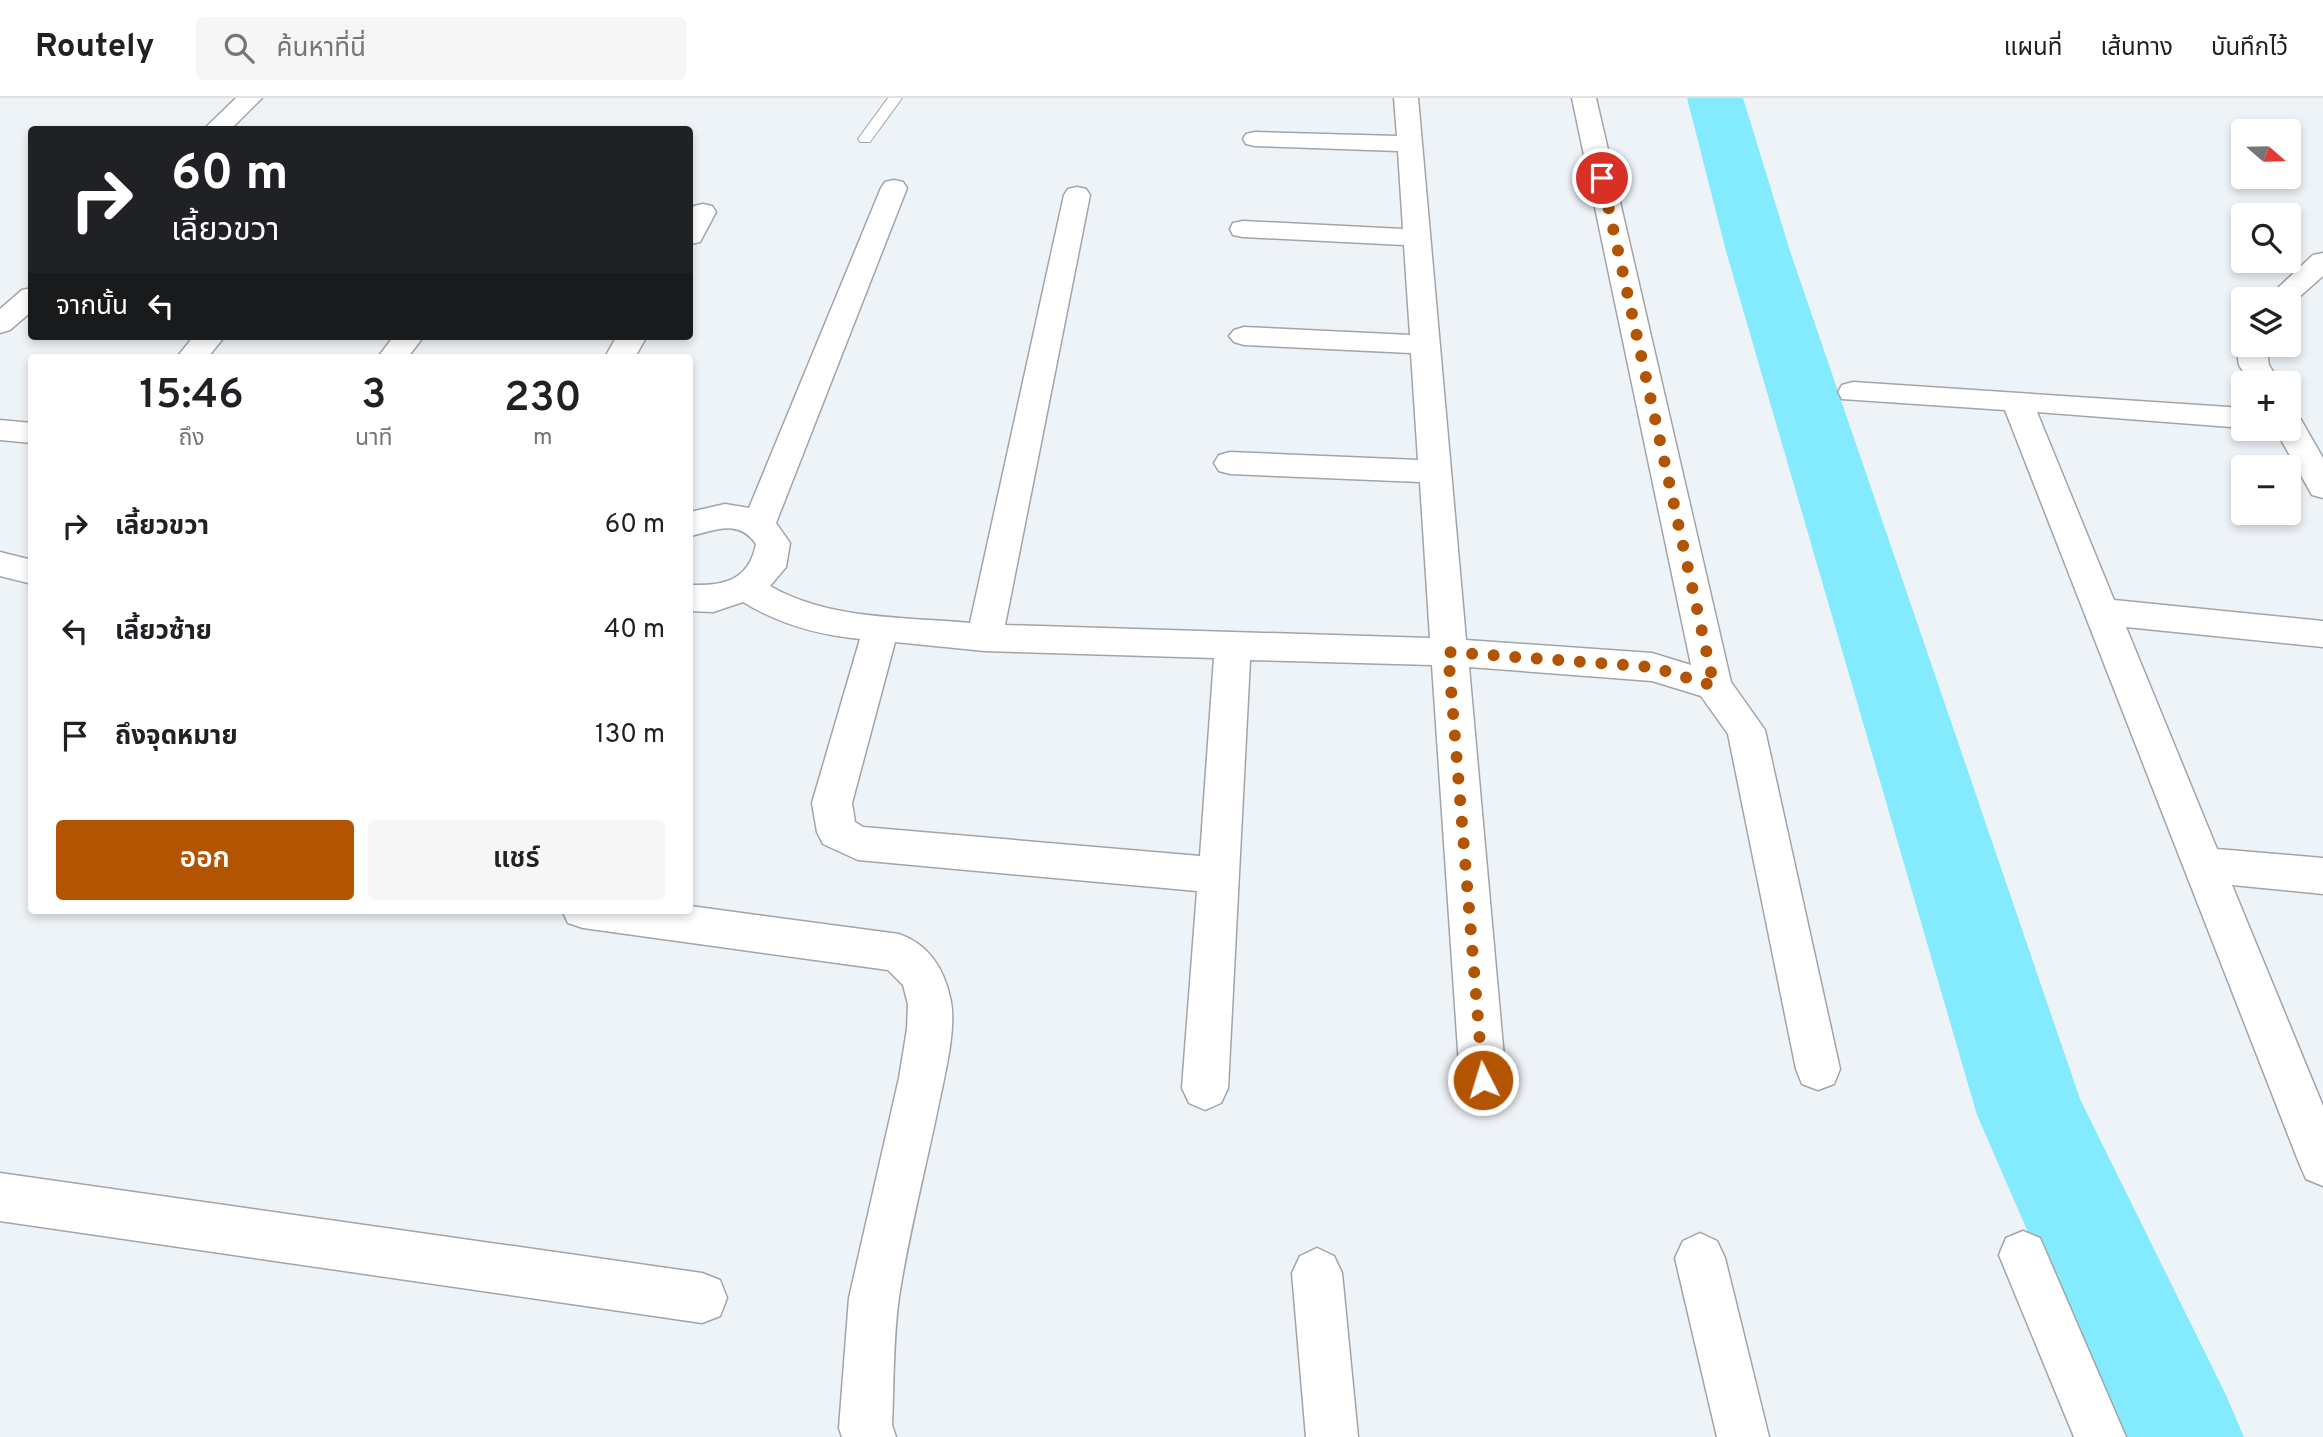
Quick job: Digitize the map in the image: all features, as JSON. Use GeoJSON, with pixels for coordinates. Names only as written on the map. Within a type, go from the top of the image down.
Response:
{"type":"FeatureCollection","features":[{"type":"Feature","properties":{"kind":"street"},"geometry":{"type":"LineString","coordinates":[[219,126],[250,98]]}},
{"type":"Feature","properties":{"kind":"street"},"geometry":{"type":"LineString","coordinates":[[1406,98],[1483,1080]]}},
{"type":"Feature","properties":{"kind":"street"},"geometry":{"type":"LineString","coordinates":[[1584,98],[1714,686],[1746,730],[1818,1069]]}},
{"type":"Feature","properties":{"kind":"street"},"geometry":{"type":"LineString","coordinates":[[1255,139],[1410,144]]}},
{"type":"Feature","properties":{"kind":"street"},"geometry":{"type":"LineString","coordinates":[[759,524],[894,188]]}},
{"type":"Feature","properties":{"kind":"street"},"geometry":{"type":"LineString","coordinates":[[985,638],[1077,195]]}},
{"type":"Feature","properties":{"kind":"street"},"geometry":{"type":"LineString","coordinates":[[693,230],[703,212]]}},
{"type":"Feature","properties":{"kind":"street"},"geometry":{"type":"LineString","coordinates":[[1243,229],[1417,238]]}},
{"type":"Feature","properties":{"kind":"street"},"geometry":{"type":"LineString","coordinates":[[2294,287],[2323,261]]}},
{"type":"Feature","properties":{"kind":"street"},"geometry":{"type":"LineString","coordinates":[[0,324],[28,300]]}},
{"type":"Feature","properties":{"kind":"street"},"geometry":{"type":"LineString","coordinates":[[1244,336],[1425,345]]}},
{"type":"Feature","properties":{"kind":"street"},"geometry":{"type":"LineString","coordinates":[[194,354],[206,340]]}},
{"type":"Feature","properties":{"kind":"street"},"geometry":{"type":"LineString","coordinates":[[395,354],[406,340]]}},
{"type":"Feature","properties":{"kind":"street"},"geometry":{"type":"LineString","coordinates":[[1853,393],[2017,401],[2231,417]]}},
{"type":"Feature","properties":{"kind":"street"},"geometry":{"type":"LineString","coordinates":[[2017,401],[2323,1163]]}},
{"type":"Feature","properties":{"kind":"street"},"geometry":{"type":"LineString","coordinates":[[0,430],[28,433]]}},
{"type":"Feature","properties":{"kind":"street"},"geometry":{"type":"LineString","coordinates":[[2304,439],[2323,487]]}},
{"type":"Feature","properties":{"kind":"street"},"geometry":{"type":"LineString","coordinates":[[1230,463],[1434,472]]}},
{"type":"Feature","properties":{"kind":"street"},"geometry":{"type":"LineString","coordinates":[[693,523],[698,520],[731,516],[759,524],[773,543],[769,567],[746,588],[713,599],[693,598]]}},
{"type":"Feature","properties":{"kind":"street"},"geometry":{"type":"LineString","coordinates":[[0,564],[28,571]]}},
{"type":"Feature","properties":{"kind":"street"},"geometry":{"type":"LineString","coordinates":[[746,588],[778,607],[824,622],[881,628],[985,638],[1448,652],[1652,667],[1714,686]]}},
{"type":"Feature","properties":{"kind":"street"},"geometry":{"type":"LineString","coordinates":[[2102,611],[2323,634]]}},
{"type":"Feature","properties":{"kind":"street"},"geometry":{"type":"LineString","coordinates":[[881,628],[832,803],[837,832],[858,843],[1219,875]]}},
{"type":"Feature","properties":{"kind":"street"},"geometry":{"type":"LineString","coordinates":[[1205,1088],[1233,646]]}},
{"type":"Feature","properties":{"kind":"street"},"geometry":{"type":"LineString","coordinates":[[2203,865],[2323,876]]}},
{"type":"Feature","properties":{"kind":"street"},"geometry":{"type":"LineString","coordinates":[[612,914],[900,953],[922,975],[930,1004],[922,1078],[874,1298],[865,1428],[870,1437]]}},
{"type":"Feature","properties":{"kind":"street"},"geometry":{"type":"LineString","coordinates":[[0,1197],[702,1298]]}},
{"type":"Feature","properties":{"kind":"street"},"geometry":{"type":"LineString","coordinates":[[2023,1255],[2100,1437]]}},
{"type":"Feature","properties":{"kind":"street"},"geometry":{"type":"LineString","coordinates":[[1700,1258],[1742,1437]]}},
{"type":"Feature","properties":{"kind":"street"},"geometry":{"type":"LineString","coordinates":[[1317,1273],[1332,1437]]}},
{"type":"Feature","properties":{"kind":"lane"},"geometry":{"type":"LineString","coordinates":[[865,139],[895,98]]}},
{"type":"Feature","properties":{"kind":"waterway"},"geometry":{"type":"LineString","coordinates":[[1715,98],[1758,251],[2031,1115],[2181,1437]]}},
{"type":"Feature","properties":{"kind":"route"},"geometry":{"type":"LineString","coordinates":[[1483,1080],[1448,652],[1652,667],[1714,686],[1602,178]]}}]}
